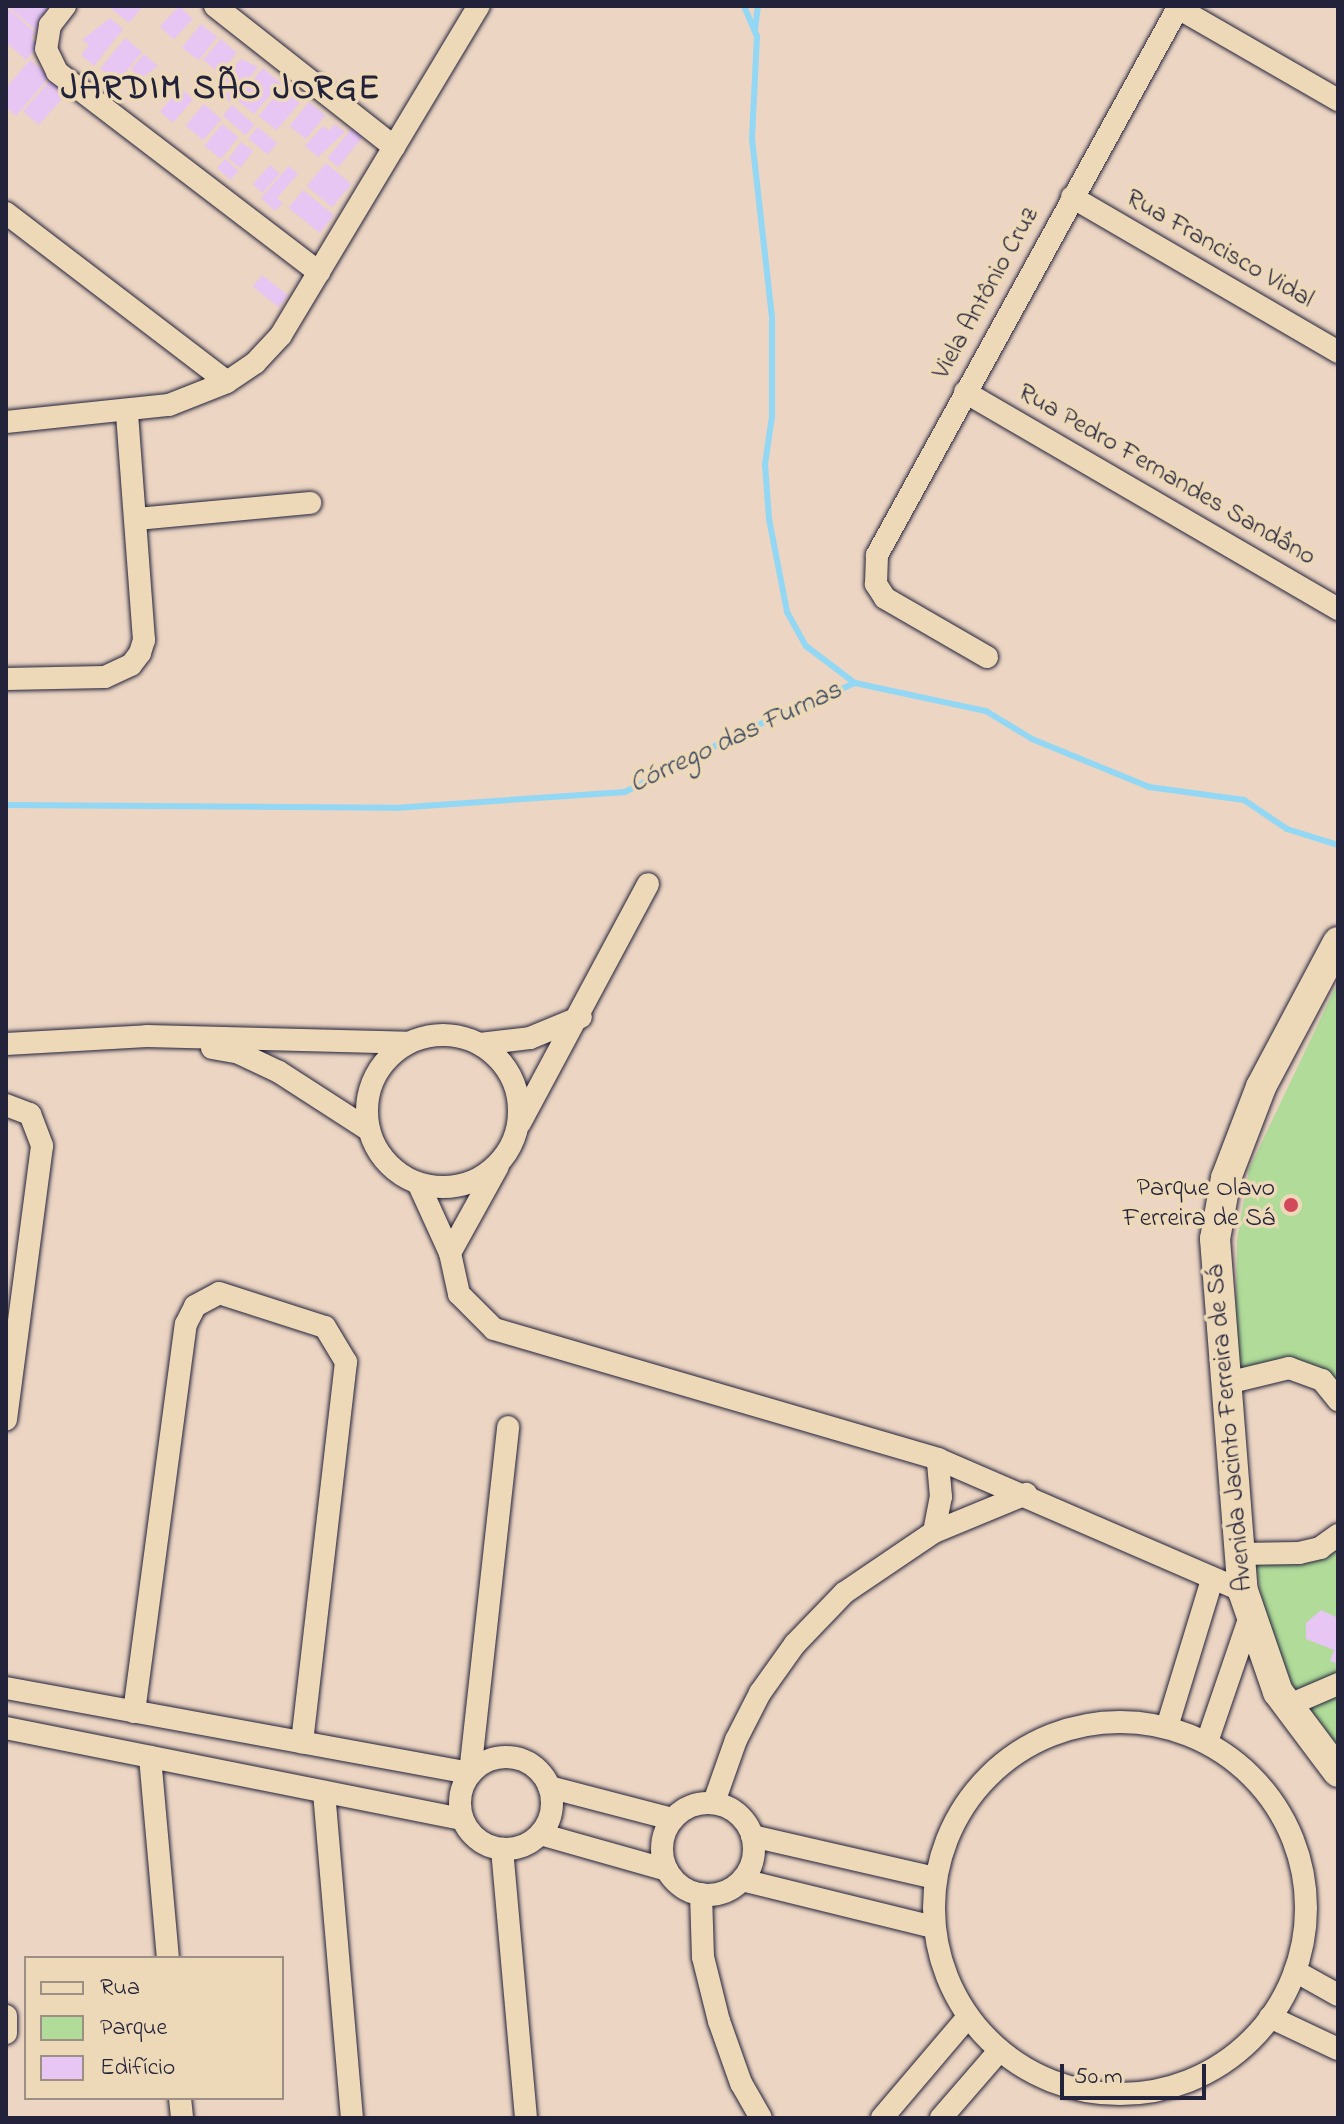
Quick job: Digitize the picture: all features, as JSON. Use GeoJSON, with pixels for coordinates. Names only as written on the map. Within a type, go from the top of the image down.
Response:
{"type":"FeatureCollection","features":[{"type":"Feature","properties":{"kind":"main road","name":"Avenida Jacinto Ferreira de Sá"},"geometry":{"type":"LineString","coordinates":[[1338,942],[1261,1087],[1226,1178],[1215,1239],[1223,1384],[1238,1554],[1246,1605],[1287,1706],[1338,1772]]}},
{"type":"Feature","properties":{"kind":"street"},"geometry":{"type":"LineString","coordinates":[[65,6],[47,37],[46,49],[57,72],[319,272]]}},
{"type":"Feature","properties":{"kind":"street"},"geometry":{"type":"LineString","coordinates":[[215,6],[394,147]]}},
{"type":"Feature","properties":{"kind":"street"},"geometry":{"type":"LineString","coordinates":[[1179,7],[1338,100]]}},
{"type":"Feature","properties":{"kind":"street","name":"Viela Antônio Cruz"},"geometry":{"type":"LineString","coordinates":[[987,657],[897,608],[876,584],[877,555],[1179,7]]}},
{"type":"Feature","properties":{"kind":"street"},"geometry":{"type":"LineString","coordinates":[[6,422],[127,413],[194,397],[227,382],[255,363],[281,335],[394,147],[470,9]]}},
{"type":"Feature","properties":{"kind":"street","name":"Rua Francisco Vidal"},"geometry":{"type":"LineString","coordinates":[[1072,197],[1338,352]]}},
{"type":"Feature","properties":{"kind":"street"},"geometry":{"type":"LineString","coordinates":[[10,224],[227,382]]}},
{"type":"Feature","properties":{"kind":"street","name":"Rua Pedro Fernandes Sandâno"},"geometry":{"type":"LineString","coordinates":[[965,392],[1338,609]]}},
{"type":"Feature","properties":{"kind":"street"},"geometry":{"type":"LineString","coordinates":[[6,679],[105,677],[131,665],[144,640],[127,413]]}},
{"type":"Feature","properties":{"kind":"street"},"geometry":{"type":"LineString","coordinates":[[137,519],[310,503]]}},
{"type":"Feature","properties":{"kind":"street"},"geometry":{"type":"LineString","coordinates":[[450,1253],[581,1017],[648,884]]}},
{"type":"Feature","properties":{"kind":"street"},"geometry":{"type":"LineString","coordinates":[[6,1044],[147,1036],[408,1043],[444,1036],[480,1044],[530,1038],[581,1017]]}},
{"type":"Feature","properties":{"kind":"street"},"geometry":{"type":"LineString","coordinates":[[147,1036],[239,1053],[279,1072],[369,1130]]}},
{"type":"Feature","properties":{"kind":"street"},"geometry":{"type":"LineString","coordinates":[[408,1043],[388,1058],[373,1080],[367,1105],[369,1130],[379,1154],[396,1173],[419,1185],[444,1188],[470,1183],[500,1162]]}},
{"type":"Feature","properties":{"kind":"street"},"geometry":{"type":"LineString","coordinates":[[480,1044],[513,1079],[520,1103],[518,1127]]}},
{"type":"Feature","properties":{"kind":"street"},"geometry":{"type":"LineString","coordinates":[[6,1105],[30,1114],[42,1146],[6,1420]]}},
{"type":"Feature","properties":{"kind":"street"},"geometry":{"type":"LineString","coordinates":[[419,1185],[450,1253],[459,1294],[494,1329],[938,1459],[1026,1494],[1212,1580],[1246,1605],[1207,1742]]}},
{"type":"Feature","properties":{"kind":"street"},"geometry":{"type":"LineString","coordinates":[[134,1712],[186,1324],[195,1306],[219,1293],[325,1327],[346,1362],[302,1742]]}},
{"type":"Feature","properties":{"kind":"street"},"geometry":{"type":"LineString","coordinates":[[1223,1384],[1289,1368],[1322,1380],[1338,1400]]}},
{"type":"Feature","properties":{"kind":"street"},"geometry":{"type":"LineString","coordinates":[[6,1688],[470,1773],[507,1757],[533,1765],[549,1787],[551,1812],[540,1834],[529,1843],[502,1849],[477,1840],[462,1819],[460,1795],[470,1773],[508,1427]]}},
{"type":"Feature","properties":{"kind":"street"},"geometry":{"type":"LineString","coordinates":[[934,1532],[941,1497],[938,1459]]}},
{"type":"Feature","properties":{"kind":"street"},"geometry":{"type":"LineString","coordinates":[[714,1802],[736,1740],[795,1644],[844,1593],[934,1532],[1026,1494]]}},
{"type":"Feature","properties":{"kind":"street"},"geometry":{"type":"LineString","coordinates":[[1238,1554],[1299,1553],[1320,1548],[1338,1535]]}},
{"type":"Feature","properties":{"kind":"street"},"geometry":{"type":"LineString","coordinates":[[1167,1727],[1212,1580]]}},
{"type":"Feature","properties":{"kind":"street"},"geometry":{"type":"LineString","coordinates":[[1287,1706],[1338,1684]]}},
{"type":"Feature","properties":{"kind":"street"},"geometry":{"type":"LineString","coordinates":[[1090,1724],[1167,1727],[1207,1742],[1259,1783],[1294,1840],[1306,1906],[1295,1971],[1270,2017],[1220,2065],[1155,2091],[1114,2094],[1072,2089],[1046,2080],[999,2051],[968,2017],[945,1975],[934,1927],[936,1878],[964,1806],[1019,1752],[1090,1724]]}},
{"type":"Feature","properties":{"kind":"street"},"geometry":{"type":"LineString","coordinates":[[6,1728],[462,1819]]}},
{"type":"Feature","properties":{"kind":"street"},"geometry":{"type":"LineString","coordinates":[[150,1757],[168,1956]]}},
{"type":"Feature","properties":{"kind":"street"},"geometry":{"type":"LineString","coordinates":[[549,1787],[672,1819]]}},
{"type":"Feature","properties":{"kind":"street"},"geometry":{"type":"LineString","coordinates":[[324,1792],[352,2118]]}},
{"type":"Feature","properties":{"kind":"street"},"geometry":{"type":"LineString","coordinates":[[714,1802],[737,1812],[752,1836],[754,1852],[742,1880],[716,1894],[701,1894],[675,1882],[667,1870],[662,1844],[672,1819],[696,1804],[714,1802]]}},
{"type":"Feature","properties":{"kind":"street"},"geometry":{"type":"LineString","coordinates":[[540,1834],[667,1870]]}},
{"type":"Feature","properties":{"kind":"street"},"geometry":{"type":"LineString","coordinates":[[752,1836],[936,1878]]}},
{"type":"Feature","properties":{"kind":"street"},"geometry":{"type":"LineString","coordinates":[[502,1849],[526,2118]]}},
{"type":"Feature","properties":{"kind":"street"},"geometry":{"type":"LineString","coordinates":[[742,1880],[934,1927]]}},
{"type":"Feature","properties":{"kind":"street"},"geometry":{"type":"LineString","coordinates":[[701,1894],[703,1957],[719,2021],[741,2083],[761,2118]]}},
{"type":"Feature","properties":{"kind":"street"},"geometry":{"type":"LineString","coordinates":[[1295,1971],[1338,1995]]}},
{"type":"Feature","properties":{"kind":"street"},"geometry":{"type":"LineString","coordinates":[[6,2016],[6,2033]]}},
{"type":"Feature","properties":{"kind":"street"},"geometry":{"type":"LineString","coordinates":[[882,2118],[968,2017]]}},
{"type":"Feature","properties":{"kind":"street"},"geometry":{"type":"LineString","coordinates":[[1270,2017],[1338,2049]]}},
{"type":"Feature","properties":{"kind":"street"},"geometry":{"type":"LineString","coordinates":[[941,2118],[999,2051]]}},
{"type":"Feature","properties":{"kind":"green space","name":"Parque Olavo Ferreira de Sá"},"geometry":{"type":"Polygon","coordinates":[[[1338,982],[1338,1396],[1323,1379],[1235,1378],[1237,1241],[1249,1169],[1338,982]]]}},
{"type":"Feature","properties":{"kind":"green space"},"geometry":{"type":"Polygon","coordinates":[[[1338,1539],[1338,1752],[1295,1698],[1264,1612],[1255,1560],[1338,1539]]]}},
{"type":"Feature","properties":{"kind":"building"},"geometry":{"type":"Polygon","coordinates":[[[7,6],[51,6],[55,10],[37,31],[7,6]]]}},
{"type":"Feature","properties":{"kind":"building"},"geometry":{"type":"Polygon","coordinates":[[[108,6],[143,6],[129,23],[108,6]]]}},
{"type":"Feature","properties":{"kind":"building"},"geometry":{"type":"Polygon","coordinates":[[[179,6],[193,19],[174,39],[160,26],[179,6]]]}},
{"type":"Feature","properties":{"kind":"building"},"geometry":{"type":"Polygon","coordinates":[[[6,7],[36,33],[31,38],[39,45],[26,60],[6,42],[6,7]]]}},
{"type":"Feature","properties":{"kind":"building"},"geometry":{"type":"Polygon","coordinates":[[[110,18],[123,29],[94,66],[81,55],[89,45],[82,40],[110,18]]]}},
{"type":"Feature","properties":{"kind":"building"},"geometry":{"type":"Polygon","coordinates":[[[201,24],[217,37],[198,61],[182,47],[201,24]]]}},
{"type":"Feature","properties":{"kind":"building"},"geometry":{"type":"Polygon","coordinates":[[[125,38],[142,52],[118,82],[100,68],[125,38]]]}},
{"type":"Feature","properties":{"kind":"building"},"geometry":{"type":"Polygon","coordinates":[[[221,39],[237,53],[219,73],[203,59],[221,39]]]}},
{"type":"Feature","properties":{"kind":"building"},"geometry":{"type":"Polygon","coordinates":[[[144,54],[158,66],[141,78],[131,69],[144,54]]]}},
{"type":"Feature","properties":{"kind":"building"},"geometry":{"type":"Polygon","coordinates":[[[241,59],[258,67],[230,102],[215,90],[241,59]]]}},
{"type":"Feature","properties":{"kind":"building"},"geometry":{"type":"Polygon","coordinates":[[[30,60],[50,76],[16,116],[6,107],[6,88],[30,60]]]}},
{"type":"Feature","properties":{"kind":"building"},"geometry":{"type":"Polygon","coordinates":[[[263,68],[280,83],[253,114],[236,99],[263,68]]]}},
{"type":"Feature","properties":{"kind":"building"},"geometry":{"type":"Polygon","coordinates":[[[52,78],[68,92],[39,125],[23,111],[52,78]]]}},
{"type":"Feature","properties":{"kind":"building"},"geometry":{"type":"Polygon","coordinates":[[[287,82],[305,97],[276,130],[259,116],[287,82]]]}},
{"type":"Feature","properties":{"kind":"building"},"geometry":{"type":"Polygon","coordinates":[[[180,88],[193,99],[173,123],[160,112],[180,88]]]}},
{"type":"Feature","properties":{"kind":"building"},"geometry":{"type":"Polygon","coordinates":[[[309,102],[325,115],[306,139],[289,126],[309,102]]]}},
{"type":"Feature","properties":{"kind":"building"},"geometry":{"type":"Polygon","coordinates":[[[204,104],[221,119],[203,140],[186,125],[204,104]]]}},
{"type":"Feature","properties":{"kind":"building"},"geometry":{"type":"Polygon","coordinates":[[[232,105],[255,125],[245,135],[223,116],[232,105]]]}},
{"type":"Feature","properties":{"kind":"building"},"geometry":{"type":"Polygon","coordinates":[[[222,124],[238,137],[221,159],[204,146],[222,124]]]}},
{"type":"Feature","properties":{"kind":"building"},"geometry":{"type":"Polygon","coordinates":[[[335,124],[345,132],[318,157],[305,146],[323,126],[329,131],[335,124]]]}},
{"type":"Feature","properties":{"kind":"building"},"geometry":{"type":"Polygon","coordinates":[[[258,127],[277,143],[268,155],[248,138],[258,127]]]}},
{"type":"Feature","properties":{"kind":"building"},"geometry":{"type":"Polygon","coordinates":[[[352,128],[363,137],[338,167],[327,158],[352,128]]]}},
{"type":"Feature","properties":{"kind":"building"},"geometry":{"type":"Polygon","coordinates":[[[241,142],[253,151],[240,168],[228,159],[241,142]]]}},
{"type":"Feature","properties":{"kind":"building"},"geometry":{"type":"Polygon","coordinates":[[[225,159],[239,171],[231,180],[217,168],[225,159]]]}},
{"type":"Feature","properties":{"kind":"building"},"geometry":{"type":"Polygon","coordinates":[[[326,163],[351,184],[332,207],[307,186],[326,163]]]}},
{"type":"Feature","properties":{"kind":"building"},"geometry":{"type":"Polygon","coordinates":[[[270,165],[280,174],[262,193],[253,184],[270,165]]]}},
{"type":"Feature","properties":{"kind":"building"},"geometry":{"type":"Polygon","coordinates":[[[289,166],[298,174],[277,198],[283,203],[275,211],[261,198],[289,166]]]}},
{"type":"Feature","properties":{"kind":"building"},"geometry":{"type":"Polygon","coordinates":[[[303,190],[334,215],[320,233],[289,208],[303,190]]]}},
{"type":"Feature","properties":{"kind":"building"},"geometry":{"type":"Polygon","coordinates":[[[262,275],[288,295],[279,307],[253,287],[262,275]]]}},
{"type":"Feature","properties":{"kind":"building"},"geometry":{"type":"Polygon","coordinates":[[[1321,1610],[1338,1618],[1338,1664],[1330,1661],[1334,1650],[1306,1639],[1306,1623],[1321,1610]]]}},
{"type":"Feature","properties":{"kind":"waterway"},"geometry":{"type":"LineString","coordinates":[[744,6],[757,36],[752,139],[772,317],[772,417],[765,464],[769,519],[787,612],[806,646],[855,683],[986,711],[1032,739],[1149,787],[1244,800],[1287,829],[1338,845]]}},
{"type":"Feature","properties":{"kind":"waterway"},"geometry":{"type":"LineString","coordinates":[[755,30],[758,6]]}},
{"type":"Feature","properties":{"kind":"waterway","name":"Córrego das Furnas"},"geometry":{"type":"LineString","coordinates":[[6,805],[395,808],[625,792],[744,731],[855,683]]}},
{"type":"Feature","properties":{"kind":"place","name":"Parque Olavo Ferreira de Sá"},"geometry":{"type":"Point","coordinates":[1291,1205]}},
{"type":"Feature","properties":{"kind":"district","name":"JARDIM SÃO JORGE"},"geometry":{"type":"Point","coordinates":[221,91]}}]}
